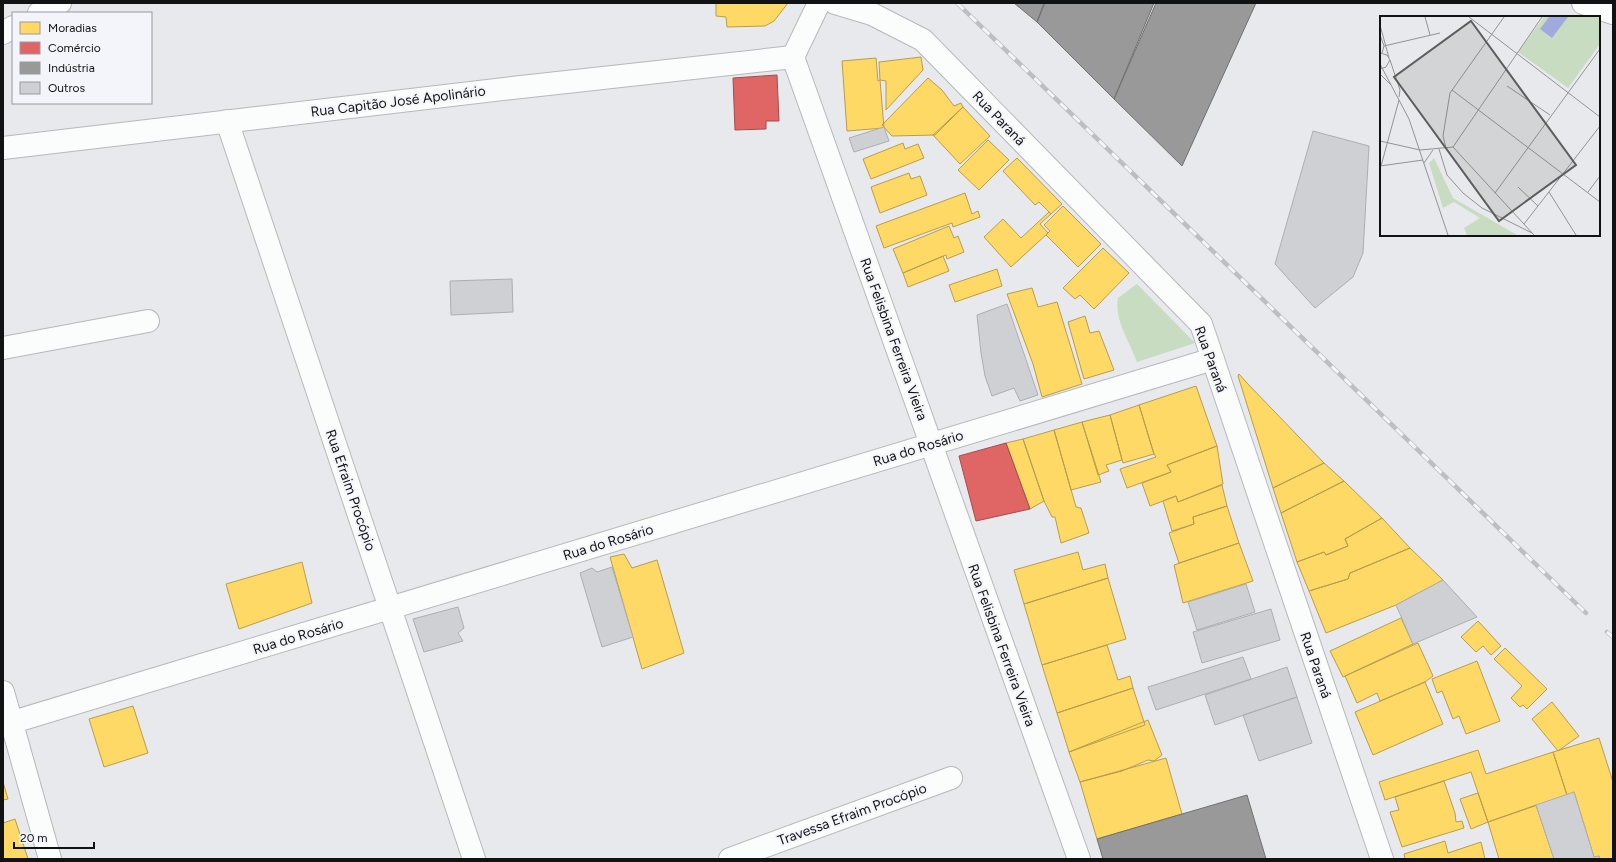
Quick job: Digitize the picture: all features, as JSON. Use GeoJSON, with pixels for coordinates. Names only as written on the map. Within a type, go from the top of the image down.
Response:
{"type":"FeatureCollection","features":[{"type":"Feature","properties":{"kind":"street"},"geometry":{"type":"LineString","coordinates":[[41,12],[60,3]]}},
{"type":"Feature","properties":{"kind":"street"},"geometry":{"type":"LineString","coordinates":[[793,57],[819,3]]}},
{"type":"Feature","properties":{"kind":"street","name":"Rua Paraná"},"geometry":{"type":"LineString","coordinates":[[835,3],[872,14],[923,40],[1201,324],[1382,859]]}},
{"type":"Feature","properties":{"kind":"street"},"geometry":{"type":"LineString","coordinates":[[1583,3],[1613,13]]}},
{"type":"Feature","properties":{"kind":"street"},"geometry":{"type":"LineString","coordinates":[[3,33],[12,28]]}},
{"type":"Feature","properties":{"kind":"street","name":"Rua Capitão José Apolinário"},"geometry":{"type":"LineString","coordinates":[[3,148],[512,88],[793,57]]}},
{"type":"Feature","properties":{"kind":"street","name":"Rua Felisbina Ferreira Vieira"},"geometry":{"type":"LineString","coordinates":[[793,57],[1079,859]]}},
{"type":"Feature","properties":{"kind":"street","name":"Rua Efraim Procópio"},"geometry":{"type":"LineString","coordinates":[[227,121],[474,859]]}},
{"type":"Feature","properties":{"kind":"street"},"geometry":{"type":"LineString","coordinates":[[3,348],[148,321]]}},
{"type":"Feature","properties":{"kind":"street","name":"Rua do Rosário"},"geometry":{"type":"LineString","coordinates":[[8,723],[1213,359]]}},
{"type":"Feature","properties":{"kind":"street"},"geometry":{"type":"LineString","coordinates":[[3,692],[8,723],[50,859]]}},
{"type":"Feature","properties":{"kind":"street","name":"Travessa Efraim Procópio"},"geometry":{"type":"LineString","coordinates":[[730,859],[951,778]]}},
{"type":"Feature","properties":{"kind":"green space"},"geometry":{"type":"Polygon","coordinates":[[[1137,284],[1195,343],[1137,362],[1120,323],[1117,306],[1118,298],[1137,284]]]}},
{"type":"Feature","properties":{"kind":"building: Moradias"},"geometry":{"type":"Polygon","coordinates":[[[716,3],[788,3],[774,21],[765,26],[727,27],[726,17],[716,16],[716,3]]]}},
{"type":"Feature","properties":{"kind":"building: Moradias"},"geometry":{"type":"Polygon","coordinates":[[[921,57],[923,70],[886,110],[886,81],[880,80],[879,62],[921,57]]]}},
{"type":"Feature","properties":{"kind":"building: Moradias"},"geometry":{"type":"Polygon","coordinates":[[[876,58],[878,81],[880,80],[884,128],[847,131],[842,61],[876,58]]]}},
{"type":"Feature","properties":{"kind":"building: Moradias"},"geometry":{"type":"Polygon","coordinates":[[[928,78],[942,90],[954,106],[961,103],[963,107],[935,135],[892,136],[882,125],[928,78]]]}},
{"type":"Feature","properties":{"kind":"building: Moradias"},"geometry":{"type":"Polygon","coordinates":[[[963,107],[990,136],[960,164],[933,135],[963,107]]]}},
{"type":"Feature","properties":{"kind":"building: Moradias"},"geometry":{"type":"Polygon","coordinates":[[[988,140],[1009,160],[979,190],[958,170],[988,140]]]}},
{"type":"Feature","properties":{"kind":"building: Moradias"},"geometry":{"type":"Polygon","coordinates":[[[903,143],[905,149],[918,144],[924,158],[871,179],[863,159],[903,143]]]}},
{"type":"Feature","properties":{"kind":"building: Moradias"},"geometry":{"type":"Polygon","coordinates":[[[1017,158],[1062,204],[1051,214],[1039,202],[1035,205],[1003,171],[1017,158]]]}},
{"type":"Feature","properties":{"kind":"building: Moradias"},"geometry":{"type":"Polygon","coordinates":[[[909,173],[911,179],[920,176],[927,195],[880,213],[871,187],[909,173]]]}},
{"type":"Feature","properties":{"kind":"building: Moradias"},"geometry":{"type":"Polygon","coordinates":[[[965,193],[972,214],[978,211],[980,217],[953,227],[952,223],[884,248],[876,226],[965,193]]]}},
{"type":"Feature","properties":{"kind":"building: Moradias"},"geometry":{"type":"Polygon","coordinates":[[[1063,206],[1101,244],[1078,267],[1046,235],[1050,231],[1044,225],[1063,206]]]}},
{"type":"Feature","properties":{"kind":"building: Moradias"},"geometry":{"type":"Polygon","coordinates":[[[1049,212],[1051,214],[1040,224],[1048,233],[1011,267],[984,237],[1003,219],[1021,238],[1049,212]]]}},
{"type":"Feature","properties":{"kind":"building: Moradias"},"geometry":{"type":"Polygon","coordinates":[[[949,226],[954,238],[958,236],[964,252],[947,259],[946,255],[903,273],[893,249],[949,226]]]}},
{"type":"Feature","properties":{"kind":"building: Moradias"},"geometry":{"type":"Polygon","coordinates":[[[1103,248],[1129,273],[1094,309],[1080,295],[1075,299],[1063,288],[1103,248]]]}},
{"type":"Feature","properties":{"kind":"building: Moradias"},"geometry":{"type":"Polygon","coordinates":[[[943,256],[949,271],[908,287],[903,273],[943,256]]]}},
{"type":"Feature","properties":{"kind":"building: Moradias"},"geometry":{"type":"Polygon","coordinates":[[[997,269],[1002,286],[955,302],[949,285],[997,269]]]}},
{"type":"Feature","properties":{"kind":"building: Moradias"},"geometry":{"type":"Polygon","coordinates":[[[1032,288],[1038,307],[1057,302],[1082,384],[1042,397],[1033,364],[1007,294],[1032,288]]]}},
{"type":"Feature","properties":{"kind":"building: Moradias"},"geometry":{"type":"Polygon","coordinates":[[[1085,316],[1090,333],[1099,331],[1114,370],[1084,379],[1068,322],[1085,316]]]}},
{"type":"Feature","properties":{"kind":"building: Moradias"},"geometry":{"type":"Polygon","coordinates":[[[1239,374],[1324,463],[1273,488],[1238,376],[1239,374]]]}},
{"type":"Feature","properties":{"kind":"building: Moradias"},"geometry":{"type":"Polygon","coordinates":[[[1196,386],[1217,446],[1167,465],[1171,472],[1127,488],[1120,469],[1156,457],[1139,405],[1196,386]]]}},
{"type":"Feature","properties":{"kind":"building: Moradias"},"geometry":{"type":"Polygon","coordinates":[[[1139,405],[1154,454],[1123,463],[1110,415],[1139,405]]]}},
{"type":"Feature","properties":{"kind":"building: Moradias"},"geometry":{"type":"Polygon","coordinates":[[[1110,415],[1122,460],[1106,465],[1109,471],[1098,475],[1082,422],[1110,415]]]}},
{"type":"Feature","properties":{"kind":"building: Moradias"},"geometry":{"type":"Polygon","coordinates":[[[1082,422],[1101,482],[1071,490],[1054,430],[1082,422]]]}},
{"type":"Feature","properties":{"kind":"building: Moradias"},"geometry":{"type":"Polygon","coordinates":[[[1054,430],[1076,507],[1081,508],[1089,533],[1061,543],[1055,517],[1052,517],[1044,501],[1023,439],[1054,430]]]}},
{"type":"Feature","properties":{"kind":"building: Moradias"},"geometry":{"type":"Polygon","coordinates":[[[1023,439],[1044,501],[1030,509],[1006,443],[1023,439]]]}},
{"type":"Feature","properties":{"kind":"building: Moradias"},"geometry":{"type":"Polygon","coordinates":[[[1217,446],[1223,484],[1178,502],[1176,496],[1150,506],[1142,483],[1171,472],[1167,465],[1217,446]]]}},
{"type":"Feature","properties":{"kind":"building: Moradias"},"geometry":{"type":"Polygon","coordinates":[[[1324,463],[1344,481],[1281,513],[1273,488],[1324,463]]]}},
{"type":"Feature","properties":{"kind":"building: Moradias"},"geometry":{"type":"Polygon","coordinates":[[[1344,481],[1382,518],[1345,539],[1348,546],[1326,555],[1324,552],[1297,562],[1281,513],[1344,481]]]}},
{"type":"Feature","properties":{"kind":"building: Moradias"},"geometry":{"type":"Polygon","coordinates":[[[1222,485],[1227,506],[1193,517],[1194,524],[1172,531],[1163,501],[1176,496],[1178,502],[1222,485]]]}},
{"type":"Feature","properties":{"kind":"building: Moradias"},"geometry":{"type":"Polygon","coordinates":[[[1227,506],[1239,543],[1179,563],[1169,533],[1194,524],[1193,517],[1227,506]]]}},
{"type":"Feature","properties":{"kind":"building: Moradias"},"geometry":{"type":"Polygon","coordinates":[[[1382,518],[1410,548],[1350,573],[1348,579],[1309,591],[1297,562],[1324,552],[1326,555],[1348,546],[1345,539],[1382,518]]]}},
{"type":"Feature","properties":{"kind":"building: Moradias"},"geometry":{"type":"Polygon","coordinates":[[[1239,543],[1253,581],[1183,603],[1174,565],[1239,543]]]}},
{"type":"Feature","properties":{"kind":"building: Moradias"},"geometry":{"type":"Polygon","coordinates":[[[1410,548],[1443,580],[1396,605],[1326,633],[1309,591],[1348,579],[1350,573],[1410,548]]]}},
{"type":"Feature","properties":{"kind":"building: Moradias"},"geometry":{"type":"Polygon","coordinates":[[[1078,552],[1083,570],[1105,564],[1108,578],[1024,604],[1014,570],[1078,552]]]}},
{"type":"Feature","properties":{"kind":"building: Moradias"},"geometry":{"type":"Polygon","coordinates":[[[624,554],[632,568],[657,560],[684,653],[642,669],[610,557],[624,554]]]}},
{"type":"Feature","properties":{"kind":"building: Moradias"},"geometry":{"type":"Polygon","coordinates":[[[302,562],[312,603],[239,629],[226,584],[302,562]]]}},
{"type":"Feature","properties":{"kind":"building: Moradias"},"geometry":{"type":"Polygon","coordinates":[[[1108,578],[1126,639],[1042,665],[1024,604],[1108,578]]]}},
{"type":"Feature","properties":{"kind":"building: Moradias"},"geometry":{"type":"Polygon","coordinates":[[[1401,618],[1413,644],[1343,677],[1330,651],[1401,618]]]}},
{"type":"Feature","properties":{"kind":"building: Moradias"},"geometry":{"type":"Polygon","coordinates":[[[1478,621],[1501,646],[1491,655],[1483,646],[1476,652],[1461,637],[1478,621]]]}},
{"type":"Feature","properties":{"kind":"building: Moradias"},"geometry":{"type":"Polygon","coordinates":[[[1418,643],[1433,676],[1425,682],[1380,701],[1377,693],[1357,703],[1345,676],[1418,643]]]}},
{"type":"Feature","properties":{"kind":"building: Moradias"},"geometry":{"type":"Polygon","coordinates":[[[1107,645],[1118,680],[1130,676],[1133,688],[1057,713],[1042,665],[1107,645]]]}},
{"type":"Feature","properties":{"kind":"building: Moradias"},"geometry":{"type":"Polygon","coordinates":[[[1505,648],[1547,689],[1527,709],[1523,705],[1520,707],[1511,698],[1522,686],[1494,659],[1505,648]]]}},
{"type":"Feature","properties":{"kind":"building: Moradias"},"geometry":{"type":"Polygon","coordinates":[[[1477,661],[1500,721],[1466,734],[1459,716],[1453,719],[1442,691],[1437,693],[1432,679],[1477,661]]]}},
{"type":"Feature","properties":{"kind":"building: Moradias"},"geometry":{"type":"Polygon","coordinates":[[[1425,682],[1443,724],[1373,755],[1355,712],[1425,682]]]}},
{"type":"Feature","properties":{"kind":"building: Moradias"},"geometry":{"type":"Polygon","coordinates":[[[1133,688],[1145,725],[1069,752],[1057,713],[1133,688]]]}},
{"type":"Feature","properties":{"kind":"building: Moradias"},"geometry":{"type":"Polygon","coordinates":[[[1552,702],[1579,736],[1558,751],[1532,719],[1552,702]]]}},
{"type":"Feature","properties":{"kind":"building: Moradias"},"geometry":{"type":"Polygon","coordinates":[[[133,706],[148,753],[104,767],[89,719],[133,706]]]}},
{"type":"Feature","properties":{"kind":"building: Moradias"},"geometry":{"type":"Polygon","coordinates":[[[1148,720],[1162,755],[1154,761],[1148,760],[1122,771],[1080,782],[1069,752],[1148,720]]]}},
{"type":"Feature","properties":{"kind":"building: Moradias"},"geometry":{"type":"Polygon","coordinates":[[[1599,738],[1613,782],[1613,859],[1600,859],[1599,856],[1594,857],[1574,792],[1567,795],[1553,752],[1599,738]]]}},
{"type":"Feature","properties":{"kind":"building: Moradias"},"geometry":{"type":"Polygon","coordinates":[[[1478,750],[1486,774],[1553,752],[1567,795],[1488,822],[1471,772],[1385,800],[1379,782],[1478,750]]]}},
{"type":"Feature","properties":{"kind":"building: Moradias"},"geometry":{"type":"Polygon","coordinates":[[[1166,758],[1182,814],[1097,839],[1080,782],[1166,758]]]}},
{"type":"Feature","properties":{"kind":"building: Moradias"},"geometry":{"type":"Polygon","coordinates":[[[1444,781],[1455,813],[1456,822],[1462,821],[1464,828],[1402,847],[1390,812],[1399,810],[1395,797],[1444,781]]]}},
{"type":"Feature","properties":{"kind":"building: Moradias"},"geometry":{"type":"Polygon","coordinates":[[[3,782],[8,799],[3,800],[3,782]]]}},
{"type":"Feature","properties":{"kind":"building: Moradias"},"geometry":{"type":"Polygon","coordinates":[[[1478,793],[1488,822],[1471,829],[1460,799],[1478,793]]]}},
{"type":"Feature","properties":{"kind":"building: Moradias"},"geometry":{"type":"Polygon","coordinates":[[[1536,805],[1554,859],[1499,859],[1488,822],[1536,805]]]}},
{"type":"Feature","properties":{"kind":"building: Moradias"},"geometry":{"type":"Polygon","coordinates":[[[15,819],[28,859],[3,859],[3,823],[15,819]]]}},
{"type":"Feature","properties":{"kind":"building: Moradias"},"geometry":{"type":"Polygon","coordinates":[[[1445,841],[1448,853],[1481,842],[1485,859],[1405,859],[1404,854],[1445,841]]]}},
{"type":"Feature","properties":{"kind":"building: Comércio"},"geometry":{"type":"Polygon","coordinates":[[[777,75],[779,121],[766,121],[766,129],[735,130],[733,78],[777,75]]]}},
{"type":"Feature","properties":{"kind":"building: Comércio"},"geometry":{"type":"Polygon","coordinates":[[[1006,443],[1030,509],[976,521],[959,456],[1006,443]]]}},
{"type":"Feature","properties":{"kind":"building: Indústria"},"geometry":{"type":"Polygon","coordinates":[[[1014,3],[1044,3],[1037,22],[1014,3]]]}},
{"type":"Feature","properties":{"kind":"building: Indústria"},"geometry":{"type":"Polygon","coordinates":[[[1045,3],[1154,3],[1114,99],[1037,22],[1045,3]]]}},
{"type":"Feature","properties":{"kind":"building: Indústria"},"geometry":{"type":"Polygon","coordinates":[[[1156,3],[1256,3],[1182,166],[1114,99],[1156,3]]]}},
{"type":"Feature","properties":{"kind":"building: Indústria"},"geometry":{"type":"Polygon","coordinates":[[[1247,795],[1266,859],[1103,859],[1097,839],[1247,795]]]}},
{"type":"Feature","properties":{"kind":"building: Outros"},"geometry":{"type":"Polygon","coordinates":[[[884,127],[889,141],[854,152],[849,138],[884,127]]]}},
{"type":"Feature","properties":{"kind":"building: Outros"},"geometry":{"type":"Polygon","coordinates":[[[1313,131],[1369,146],[1363,253],[1353,277],[1315,308],[1275,264],[1313,131]]]}},
{"type":"Feature","properties":{"kind":"building: Outros"},"geometry":{"type":"Polygon","coordinates":[[[512,279],[513,312],[451,315],[450,281],[512,279]]]}},
{"type":"Feature","properties":{"kind":"building: Outros"},"geometry":{"type":"Polygon","coordinates":[[[1007,304],[1038,395],[1020,401],[1014,388],[992,396],[985,376],[981,353],[977,315],[1007,304]]]}},
{"type":"Feature","properties":{"kind":"building: Outros"},"geometry":{"type":"Polygon","coordinates":[[[612,567],[633,637],[602,647],[580,573],[592,568],[597,572],[612,567]]]}},
{"type":"Feature","properties":{"kind":"building: Outros"},"geometry":{"type":"Polygon","coordinates":[[[1443,580],[1477,617],[1413,644],[1396,605],[1443,580]]]}},
{"type":"Feature","properties":{"kind":"building: Outros"},"geometry":{"type":"Polygon","coordinates":[[[1246,584],[1255,612],[1197,630],[1188,602],[1246,584]]]}},
{"type":"Feature","properties":{"kind":"building: Outros"},"geometry":{"type":"Polygon","coordinates":[[[458,607],[464,628],[458,633],[463,641],[424,652],[413,619],[458,607]]]}},
{"type":"Feature","properties":{"kind":"building: Outros"},"geometry":{"type":"Polygon","coordinates":[[[1271,609],[1280,640],[1202,663],[1193,632],[1271,609]]]}},
{"type":"Feature","properties":{"kind":"building: Outros"},"geometry":{"type":"Polygon","coordinates":[[[1243,657],[1251,679],[1156,710],[1148,687],[1243,657]]]}},
{"type":"Feature","properties":{"kind":"building: Outros"},"geometry":{"type":"Polygon","coordinates":[[[1287,667],[1297,697],[1215,725],[1205,695],[1287,667]]]}},
{"type":"Feature","properties":{"kind":"building: Outros"},"geometry":{"type":"Polygon","coordinates":[[[1297,697],[1312,743],[1259,761],[1243,715],[1297,697]]]}},
{"type":"Feature","properties":{"kind":"building: Outros"},"geometry":{"type":"Polygon","coordinates":[[[1574,792],[1594,857],[1599,856],[1600,859],[1554,859],[1536,805],[1574,792]]]}},
{"type":"Feature","properties":{"kind":"railway"},"geometry":{"type":"LineString","coordinates":[[957,3],[1586,613]]}},
{"type":"Feature","properties":{"kind":"railway"},"geometry":{"type":"LineString","coordinates":[[1607,632],[1613,637]]}}]}
